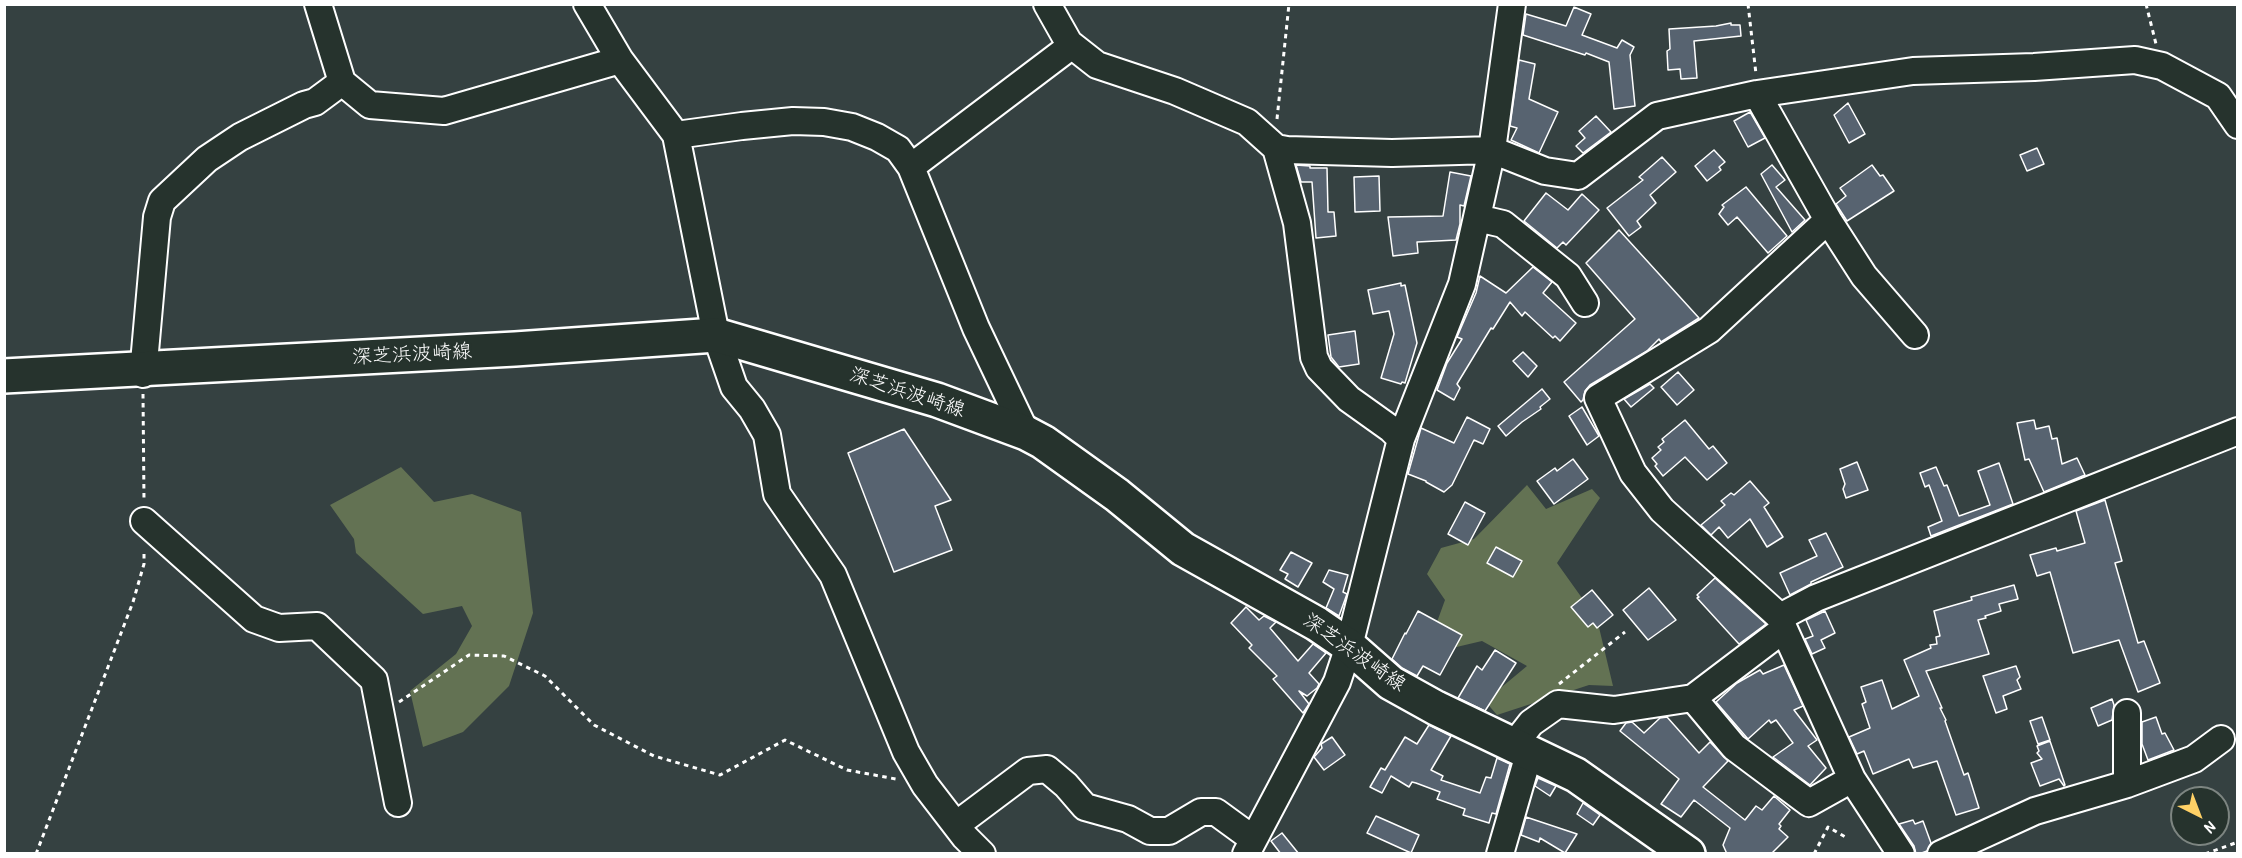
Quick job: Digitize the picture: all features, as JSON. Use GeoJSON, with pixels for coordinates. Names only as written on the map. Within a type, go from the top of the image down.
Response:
{"type":"FeatureCollection","features":[{"type":"Feature","properties":{"kind":"main road","name":"深芝浜波崎線"},"geometry":{"type":"LineString","coordinates":[[4,376],[143,371],[716,335],[937,400],[1026,433],[1043,442],[1117,495],[1183,549],[1317,624],[1348,646],[1390,683],[1521,750],[1576,775],[1688,854]]}},
{"type":"Feature","properties":{"kind":"street"},"geometry":{"type":"LineString","coordinates":[[318,4],[342,82],[370,105],[444,111],[620,60]]}},
{"type":"Feature","properties":{"kind":"street"},"geometry":{"type":"LineString","coordinates":[[587,4],[620,60],[676,135],[716,335],[734,387],[752,409],[766,435],[777,494],[833,575],[906,752],[925,785],[982,854]]}},
{"type":"Feature","properties":{"kind":"street"},"geometry":{"type":"LineString","coordinates":[[1047,4],[1071,45],[1097,65],[1175,90],[1247,122],[1275,146],[1287,150],[1392,153],[1492,150],[1545,171],[1578,176],[1657,116],[1757,94],[1913,71],[2034,67],[2135,60],[2162,66],[2218,96],[2238,125]]}},
{"type":"Feature","properties":{"kind":"street"},"geometry":{"type":"LineString","coordinates":[[956,825],[1028,771],[1047,769],[1066,785],[1085,807],[1128,819],[1150,831],[1169,831],[1201,812],[1216,812],[1250,846],[1336,682],[1348,646],[1401,439],[1462,284],[1492,150],[1512,4]]}},
{"type":"Feature","properties":{"kind":"street"},"geometry":{"type":"LineString","coordinates":[[911,167],[1071,45]]}},
{"type":"Feature","properties":{"kind":"street"},"geometry":{"type":"LineString","coordinates":[[143,371],[157,217],[162,201],[207,159],[232,142],[304,105],[315,102],[342,82]]}},
{"type":"Feature","properties":{"kind":"street"},"geometry":{"type":"LineString","coordinates":[[1757,94],[1828,220],[1864,276],[1915,335]]}},
{"type":"Feature","properties":{"kind":"street"},"geometry":{"type":"LineString","coordinates":[[676,135],[793,121],[824,122],[852,127],[877,137],[897,149],[911,167],[976,328],[1026,433]]}},
{"type":"Feature","properties":{"kind":"street"},"geometry":{"type":"LineString","coordinates":[[1275,146],[1297,223],[1303,287],[1314,357],[1319,368],[1349,399],[1401,439]]}},
{"type":"Feature","properties":{"kind":"street"},"geometry":{"type":"LineString","coordinates":[[1477,218],[1503,224],[1568,276],[1585,303]]}},
{"type":"Feature","properties":{"kind":"street"},"geometry":{"type":"LineString","coordinates":[[1828,220],[1709,330],[1598,398],[1633,473],[1662,510],[1782,623],[1852,779],[1901,854]]}},
{"type":"Feature","properties":{"kind":"street"},"geometry":{"type":"LineString","coordinates":[[1500,854],[1521,750],[1531,723],[1558,704],[1614,710],[1693,698],[1782,623],[1816,598],[2238,431]]}},
{"type":"Feature","properties":{"kind":"street"},"geometry":{"type":"LineString","coordinates":[[144,521],[254,619],[279,628],[317,626],[374,680],[398,802]]}},
{"type":"Feature","properties":{"kind":"street"},"geometry":{"type":"LineString","coordinates":[[1693,698],[1734,747],[1809,803],[1852,779]]}},
{"type":"Feature","properties":{"kind":"street"},"geometry":{"type":"LineString","coordinates":[[2127,713],[2127,784]]}},
{"type":"Feature","properties":{"kind":"street"},"geometry":{"type":"LineString","coordinates":[[1948,852],[2035,811],[2127,784],[2194,759],[2221,739]]}},
{"type":"Feature","properties":{"kind":"path"},"geometry":{"type":"LineString","coordinates":[[1275,146],[1288,4]]}},
{"type":"Feature","properties":{"kind":"path"},"geometry":{"type":"LineString","coordinates":[[1748,4],[1757,94]]}},
{"type":"Feature","properties":{"kind":"path"},"geometry":{"type":"LineString","coordinates":[[2146,4],[2162,66]]}},
{"type":"Feature","properties":{"kind":"path"},"geometry":{"type":"LineString","coordinates":[[36,854],[133,602],[144,564],[143,371]]}},
{"type":"Feature","properties":{"kind":"path"},"geometry":{"type":"LineString","coordinates":[[374,680],[399,702],[469,655],[504,656],[545,676],[594,725],[654,756],[720,775],[785,740],[847,770],[925,785]]}},
{"type":"Feature","properties":{"kind":"path"},"geometry":{"type":"LineString","coordinates":[[1814,854],[1828,827],[1847,838]]}},
{"type":"Feature","properties":{"kind":"path"},"geometry":{"type":"LineString","coordinates":[[2205,854],[2238,842]]}},
{"type":"Feature","properties":{"kind":"green space"},"geometry":{"type":"Polygon","coordinates":[[[401,467],[434,502],[472,494],[521,512],[533,613],[509,686],[463,732],[423,747],[410,691],[456,654],[472,626],[462,606],[423,614],[356,553],[354,539],[330,505],[401,467]]]}},
{"type":"Feature","properties":{"kind":"green space"},"geometry":{"type":"Polygon","coordinates":[[[1527,485],[1546,509],[1592,489],[1600,498],[1557,563],[1597,619],[1613,686],[1589,685],[1497,715],[1485,701],[1527,666],[1482,641],[1448,649],[1433,633],[1445,600],[1427,574],[1441,548],[1474,539],[1527,485]]]}},
{"type":"Feature","properties":{"kind":"building"},"geometry":{"type":"Polygon","coordinates":[[[1574,7],[1591,14],[1582,35],[1617,48],[1622,40],[1634,47],[1630,55],[1635,106],[1614,109],[1609,62],[1523,35],[1526,14],[1566,26],[1574,7]]]}},
{"type":"Feature","properties":{"kind":"building"},"geometry":{"type":"Polygon","coordinates":[[[1731,23],[1731,25],[1740,25],[1741,36],[1694,41],[1697,78],[1681,79],[1680,69],[1668,70],[1669,29],[1731,23]]]}},
{"type":"Feature","properties":{"kind":"building"},"geometry":{"type":"Polygon","coordinates":[[[1519,60],[1535,64],[1529,99],[1558,112],[1539,153],[1511,140],[1517,128],[1510,126],[1519,60]]]}},
{"type":"Feature","properties":{"kind":"building"},"geometry":{"type":"Polygon","coordinates":[[[1848,103],[1865,134],[1849,143],[1834,115],[1848,103]]]}},
{"type":"Feature","properties":{"kind":"building"},"geometry":{"type":"Polygon","coordinates":[[[1750,112],[1765,138],[1748,147],[1734,121],[1750,112]]]}},
{"type":"Feature","properties":{"kind":"building"},"geometry":{"type":"Polygon","coordinates":[[[1596,116],[1611,132],[1583,153],[1576,146],[1585,138],[1579,131],[1596,116]]]}},
{"type":"Feature","properties":{"kind":"building"},"geometry":{"type":"Polygon","coordinates":[[[2037,148],[2044,164],[2027,171],[2020,155],[2037,148]]]}},
{"type":"Feature","properties":{"kind":"building"},"geometry":{"type":"Polygon","coordinates":[[[1714,150],[1725,162],[1719,167],[1721,170],[1707,181],[1695,166],[1714,150]]]}},
{"type":"Feature","properties":{"kind":"building"},"geometry":{"type":"Polygon","coordinates":[[[1662,157],[1676,172],[1650,195],[1656,203],[1637,221],[1641,227],[1629,236],[1607,208],[1643,180],[1639,177],[1662,157]]]}},
{"type":"Feature","properties":{"kind":"building"},"geometry":{"type":"Polygon","coordinates":[[[1296,165],[1327,168],[1328,212],[1334,212],[1336,236],[1316,238],[1312,182],[1301,182],[1296,165]]]}},
{"type":"Feature","properties":{"kind":"building"},"geometry":{"type":"Polygon","coordinates":[[[1772,165],[1785,180],[1776,187],[1805,220],[1792,232],[1761,174],[1772,165]]]}},
{"type":"Feature","properties":{"kind":"building"},"geometry":{"type":"Polygon","coordinates":[[[1872,165],[1880,176],[1883,175],[1894,191],[1847,221],[1836,204],[1846,196],[1840,188],[1872,165]]]}},
{"type":"Feature","properties":{"kind":"building"},"geometry":{"type":"Polygon","coordinates":[[[1450,172],[1471,176],[1464,206],[1460,205],[1460,224],[1456,240],[1417,242],[1418,253],[1393,256],[1388,217],[1443,216],[1450,172]]]}},
{"type":"Feature","properties":{"kind":"building"},"geometry":{"type":"Polygon","coordinates":[[[1379,176],[1380,211],[1355,212],[1354,177],[1379,176]]]}},
{"type":"Feature","properties":{"kind":"building"},"geometry":{"type":"Polygon","coordinates":[[[1746,187],[1787,236],[1768,253],[1737,217],[1728,225],[1719,214],[1724,207],[1722,205],[1746,187]]]}},
{"type":"Feature","properties":{"kind":"building"},"geometry":{"type":"Polygon","coordinates":[[[1546,193],[1568,210],[1582,194],[1599,210],[1566,245],[1563,242],[1557,248],[1524,221],[1546,193]]]}},
{"type":"Feature","properties":{"kind":"building"},"geometry":{"type":"Polygon","coordinates":[[[1619,230],[1699,318],[1661,342],[1659,339],[1647,351],[1590,385],[1581,402],[1564,382],[1635,319],[1586,263],[1619,230]]]}},
{"type":"Feature","properties":{"kind":"building"},"geometry":{"type":"Polygon","coordinates":[[[1533,267],[1552,282],[1543,293],[1576,323],[1560,341],[1555,336],[1553,338],[1525,312],[1522,316],[1510,302],[1493,329],[1491,328],[1457,384],[1460,388],[1454,400],[1437,390],[1447,363],[1462,339],[1457,337],[1476,293],[1480,276],[1506,293],[1533,267]]]}},
{"type":"Feature","properties":{"kind":"building"},"geometry":{"type":"Polygon","coordinates":[[[1401,283],[1401,286],[1405,285],[1417,343],[1405,383],[1401,384],[1381,378],[1394,334],[1389,311],[1373,314],[1368,290],[1401,283]]]}},
{"type":"Feature","properties":{"kind":"building"},"geometry":{"type":"Polygon","coordinates":[[[1355,331],[1359,364],[1339,367],[1331,357],[1328,335],[1355,331]]]}},
{"type":"Feature","properties":{"kind":"building"},"geometry":{"type":"Polygon","coordinates":[[[1523,352],[1537,366],[1528,377],[1513,361],[1523,352]]]}},
{"type":"Feature","properties":{"kind":"building"},"geometry":{"type":"Polygon","coordinates":[[[1678,372],[1694,390],[1677,405],[1661,387],[1678,372]]]}},
{"type":"Feature","properties":{"kind":"building"},"geometry":{"type":"Polygon","coordinates":[[[1650,384],[1654,388],[1631,407],[1624,399],[1650,384]]]}},
{"type":"Feature","properties":{"kind":"building"},"geometry":{"type":"Polygon","coordinates":[[[1542,389],[1550,399],[1540,407],[1541,409],[1506,436],[1498,426],[1542,389]]]}},
{"type":"Feature","properties":{"kind":"building"},"geometry":{"type":"Polygon","coordinates":[[[1582,407],[1599,436],[1587,445],[1569,416],[1582,407]]]}},
{"type":"Feature","properties":{"kind":"building"},"geometry":{"type":"Polygon","coordinates":[[[1467,417],[1490,429],[1483,444],[1474,440],[1452,485],[1444,492],[1408,474],[1421,428],[1454,443],[1467,417]]]}},
{"type":"Feature","properties":{"kind":"building"},"geometry":{"type":"Polygon","coordinates":[[[1685,420],[1709,449],[1713,446],[1727,463],[1707,480],[1685,457],[1663,476],[1652,458],[1661,450],[1658,447],[1664,442],[1662,439],[1685,420]]]}},
{"type":"Feature","properties":{"kind":"building"},"geometry":{"type":"Polygon","coordinates":[[[2034,420],[2036,429],[2049,426],[2052,439],[2057,438],[2062,464],[2077,458],[2085,475],[2044,492],[2029,459],[2025,460],[2017,423],[2034,420]]]}},
{"type":"Feature","properties":{"kind":"building"},"geometry":{"type":"Polygon","coordinates":[[[904,429],[951,500],[935,506],[952,550],[894,572],[848,453],[904,429]]]}},
{"type":"Feature","properties":{"kind":"building"},"geometry":{"type":"Polygon","coordinates":[[[1573,459],[1588,479],[1554,504],[1537,481],[1555,468],[1557,471],[1573,459]]]}},
{"type":"Feature","properties":{"kind":"building"},"geometry":{"type":"Polygon","coordinates":[[[1857,462],[1868,490],[1846,498],[1843,489],[1845,484],[1840,469],[1857,462]]]}},
{"type":"Feature","properties":{"kind":"building"},"geometry":{"type":"Polygon","coordinates":[[[1999,463],[2013,504],[1931,536],[1928,527],[1942,521],[1929,485],[1925,487],[1920,473],[1936,467],[1944,486],[1947,485],[1959,516],[1990,505],[1978,471],[1999,463]]]}},
{"type":"Feature","properties":{"kind":"building"},"geometry":{"type":"Polygon","coordinates":[[[1750,481],[1769,503],[1764,507],[1783,537],[1767,547],[1750,519],[1728,538],[1719,527],[1711,535],[1701,525],[1725,505],[1721,501],[1731,493],[1734,495],[1750,481]]]}},
{"type":"Feature","properties":{"kind":"building"},"geometry":{"type":"Polygon","coordinates":[[[2105,500],[2122,561],[2115,563],[2138,643],[2144,641],[2160,683],[2138,692],[2119,640],[2073,653],[2050,572],[2037,576],[2030,555],[2056,548],[2057,551],[2085,543],[2076,511],[2105,500]]]}},
{"type":"Feature","properties":{"kind":"building"},"geometry":{"type":"Polygon","coordinates":[[[1465,502],[1485,513],[1468,545],[1448,534],[1465,502]]]}},
{"type":"Feature","properties":{"kind":"building"},"geometry":{"type":"Polygon","coordinates":[[[1826,533],[1843,567],[1790,595],[1780,573],[1817,556],[1809,540],[1826,533]]]}},
{"type":"Feature","properties":{"kind":"building"},"geometry":{"type":"Polygon","coordinates":[[[1496,547],[1522,561],[1513,577],[1487,563],[1496,547]]]}},
{"type":"Feature","properties":{"kind":"building"},"geometry":{"type":"Polygon","coordinates":[[[1291,552],[1312,563],[1298,587],[1285,579],[1288,574],[1280,570],[1291,552]]]}},
{"type":"Feature","properties":{"kind":"building"},"geometry":{"type":"Polygon","coordinates":[[[1329,570],[1348,575],[1343,592],[1347,594],[1339,616],[1326,608],[1334,589],[1323,582],[1329,570]]]}},
{"type":"Feature","properties":{"kind":"building"},"geometry":{"type":"Polygon","coordinates":[[[1715,578],[1766,624],[1739,644],[1697,598],[1699,597],[1697,595],[1715,578]]]}},
{"type":"Feature","properties":{"kind":"building"},"geometry":{"type":"Polygon","coordinates":[[[2014,585],[2018,599],[1999,604],[2001,611],[1978,620],[1989,654],[1926,671],[1942,708],[1940,708],[1964,775],[1968,773],[1979,808],[1956,815],[1937,761],[1913,768],[1909,759],[1873,774],[1864,751],[1857,754],[1849,737],[1870,728],[1862,704],[1866,702],[1861,687],[1882,680],[1892,709],[1919,696],[1904,660],[1931,648],[1930,645],[1937,644],[1936,637],[1940,636],[1934,611],[1972,600],[1971,597],[2014,585]]]}},
{"type":"Feature","properties":{"kind":"building"},"geometry":{"type":"Polygon","coordinates":[[[1649,588],[1676,620],[1648,640],[1623,610],[1649,588]]]}},
{"type":"Feature","properties":{"kind":"building"},"geometry":{"type":"Polygon","coordinates":[[[1592,590],[1613,615],[1597,628],[1593,623],[1588,627],[1571,607],[1592,590]]]}},
{"type":"Feature","properties":{"kind":"building"},"geometry":{"type":"Polygon","coordinates":[[[1246,607],[1259,620],[1264,616],[1276,622],[1270,628],[1298,661],[1313,644],[1326,653],[1309,673],[1319,684],[1317,688],[1307,696],[1299,691],[1309,704],[1303,713],[1273,679],[1277,676],[1249,648],[1252,645],[1231,623],[1246,607]]]}},
{"type":"Feature","properties":{"kind":"building"},"geometry":{"type":"Polygon","coordinates":[[[1418,611],[1462,635],[1440,675],[1423,666],[1417,676],[1402,668],[1392,659],[1418,611]]]}},
{"type":"Feature","properties":{"kind":"building"},"geometry":{"type":"Polygon","coordinates":[[[1825,611],[1835,633],[1821,640],[1825,648],[1812,654],[1805,639],[1813,636],[1806,620],[1825,611]]]}},
{"type":"Feature","properties":{"kind":"building"},"geometry":{"type":"Polygon","coordinates":[[[1495,650],[1516,663],[1485,711],[1458,698],[1477,666],[1482,670],[1495,650]]]}},
{"type":"Feature","properties":{"kind":"building"},"geometry":{"type":"Polygon","coordinates":[[[1784,665],[1803,706],[1794,710],[1817,740],[1808,746],[1826,768],[1810,785],[1773,757],[1793,743],[1776,720],[1771,723],[1769,720],[1748,739],[1716,702],[1737,683],[1760,670],[1763,674],[1784,665]]]}},
{"type":"Feature","properties":{"kind":"building"},"geometry":{"type":"Polygon","coordinates":[[[2016,666],[2020,677],[2017,680],[2021,689],[2003,696],[2007,709],[1996,713],[1983,676],[2016,666]]]}},
{"type":"Feature","properties":{"kind":"building"},"geometry":{"type":"Polygon","coordinates":[[[2112,699],[2114,705],[2112,720],[2098,726],[2091,708],[2112,699]]]}},
{"type":"Feature","properties":{"kind":"building"},"geometry":{"type":"Polygon","coordinates":[[[1667,717],[1699,753],[1710,742],[1728,761],[1703,787],[1745,820],[1756,806],[1762,810],[1774,796],[1790,810],[1779,824],[1781,826],[1779,829],[1788,837],[1771,854],[1727,854],[1723,845],[1730,828],[1694,800],[1681,817],[1661,804],[1679,779],[1620,731],[1626,723],[1632,722],[1644,733],[1660,718],[1667,717]]]}},
{"type":"Feature","properties":{"kind":"building"},"geometry":{"type":"Polygon","coordinates":[[[2042,717],[2050,740],[2038,744],[2030,721],[2042,717]]]}},
{"type":"Feature","properties":{"kind":"building"},"geometry":{"type":"Polygon","coordinates":[[[2156,717],[2162,734],[2165,733],[2174,750],[2148,760],[2142,744],[2142,722],[2156,717]]]}},
{"type":"Feature","properties":{"kind":"building"},"geometry":{"type":"Polygon","coordinates":[[[1429,725],[1451,736],[1431,770],[1443,776],[1441,780],[1480,793],[1486,777],[1491,778],[1497,758],[1510,764],[1496,814],[1492,813],[1489,823],[1463,815],[1465,809],[1437,799],[1440,792],[1416,783],[1412,782],[1409,787],[1391,776],[1382,793],[1370,787],[1381,768],[1385,770],[1405,737],[1417,744],[1429,725]]]}},
{"type":"Feature","properties":{"kind":"building"},"geometry":{"type":"Polygon","coordinates":[[[1332,737],[1345,755],[1324,770],[1314,757],[1322,748],[1321,744],[1332,737]]]}},
{"type":"Feature","properties":{"kind":"building"},"geometry":{"type":"Polygon","coordinates":[[[2050,741],[2064,786],[2059,779],[2040,786],[2031,763],[2042,759],[2037,753],[2039,751],[2037,746],[2050,741]]]}},
{"type":"Feature","properties":{"kind":"building"},"geometry":{"type":"Polygon","coordinates":[[[1538,778],[1556,786],[1550,796],[1535,786],[1538,778]]]}},
{"type":"Feature","properties":{"kind":"building"},"geometry":{"type":"Polygon","coordinates":[[[1583,803],[1600,815],[1593,825],[1577,814],[1583,803]]]}},
{"type":"Feature","properties":{"kind":"building"},"geometry":{"type":"Polygon","coordinates":[[[1376,816],[1419,835],[1411,853],[1367,833],[1376,816]]]}},
{"type":"Feature","properties":{"kind":"building"},"geometry":{"type":"Polygon","coordinates":[[[1526,817],[1577,834],[1565,853],[1540,838],[1539,842],[1521,835],[1526,817]]]}},
{"type":"Feature","properties":{"kind":"building"},"geometry":{"type":"Polygon","coordinates":[[[1913,820],[1915,824],[1923,821],[1931,843],[1927,851],[1919,854],[1916,854],[1914,846],[1899,824],[1913,820]]]}},
{"type":"Feature","properties":{"kind":"building"},"geometry":{"type":"Polygon","coordinates":[[[1282,833],[1299,854],[1281,854],[1271,841],[1282,833]]]}}]}
